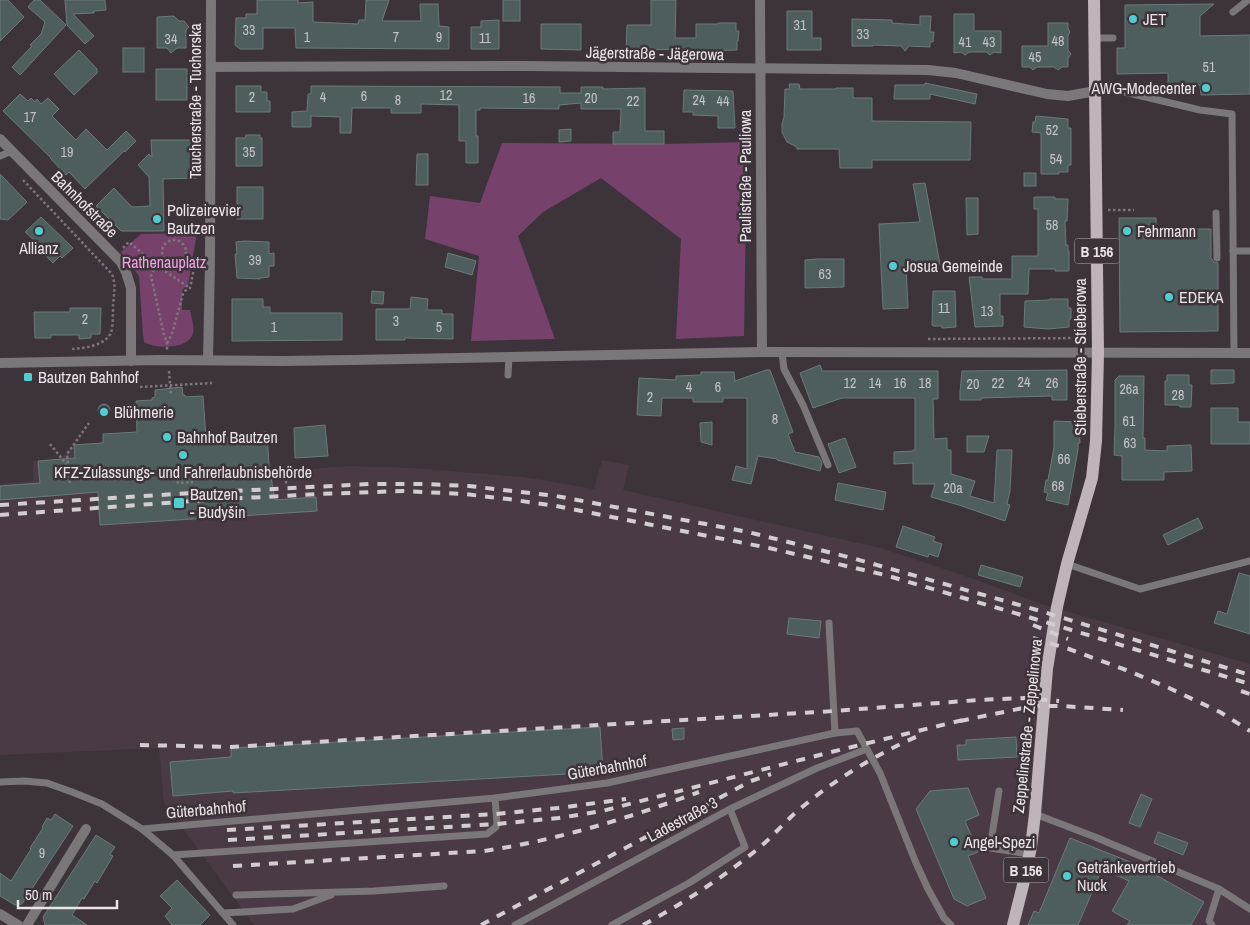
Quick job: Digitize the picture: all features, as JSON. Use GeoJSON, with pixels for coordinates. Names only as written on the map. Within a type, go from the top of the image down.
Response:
{"type":"FeatureCollection","features":[{"type":"Feature","properties":{"kind":"main road","name":"Stieberstraße - Stieberowa"},"geometry":{"type":"LineString","coordinates":[[1077,531],[1092,478],[1096,441],[1098,338],[1094,0]]}},
{"type":"Feature","properties":{"kind":"main road","name":"Zeppelinstraße - Zeppelinowa"},"geometry":{"type":"LineString","coordinates":[[1013,925],[1023,885],[1035,814],[1047,669],[1057,607],[1077,531]]}},
{"type":"Feature","properties":{"kind":"street","name":"Taucherstraße - Tuchorska"},"geometry":{"type":"LineString","coordinates":[[208,360],[211,0]]}},
{"type":"Feature","properties":{"kind":"street","name":"Paulistraße - Pauliowa"},"geometry":{"type":"LineString","coordinates":[[760,0],[762,352]]}},
{"type":"Feature","properties":{"kind":"street","name":"Jägerstraße - Jägerowa"},"geometry":{"type":"LineString","coordinates":[[211,67],[524,66],[928,70],[956,73],[1047,94],[1068,96],[1095,90]]}},
{"type":"Feature","properties":{"kind":"street","name":"Bahnhofstraße"},"geometry":{"type":"LineString","coordinates":[[0,139],[121,262],[131,288],[131,361]]}},
{"type":"Feature","properties":{"kind":"street"},"geometry":{"type":"LineString","coordinates":[[0,363],[509,358],[762,352],[1250,353]]}},
{"type":"Feature","properties":{"kind":"street"},"geometry":{"type":"LineString","coordinates":[[26,925],[86,829]]}},
{"type":"Feature","properties":{"kind":"street"},"geometry":{"type":"LineString","coordinates":[[0,914],[18,925]]}},
{"type":"Feature","properties":{"kind":"lane"},"geometry":{"type":"LineString","coordinates":[[1233,12],[1248,0]]}},
{"type":"Feature","properties":{"kind":"lane"},"geometry":{"type":"LineString","coordinates":[[1094,38],[1113,38]]}},
{"type":"Feature","properties":{"kind":"lane"},"geometry":{"type":"LineString","coordinates":[[1095,90],[1112,89],[1200,110],[1232,114],[1234,353]]}},
{"type":"Feature","properties":{"kind":"lane"},"geometry":{"type":"LineString","coordinates":[[0,156],[12,151]]}},
{"type":"Feature","properties":{"kind":"lane"},"geometry":{"type":"LineString","coordinates":[[1216,213],[1217,258]]}},
{"type":"Feature","properties":{"kind":"lane"},"geometry":{"type":"LineString","coordinates":[[1233,251],[1250,251]]}},
{"type":"Feature","properties":{"kind":"lane"},"geometry":{"type":"LineString","coordinates":[[782,353],[784,369],[804,405],[828,465]]}},
{"type":"Feature","properties":{"kind":"lane"},"geometry":{"type":"LineString","coordinates":[[508,375],[509,358]]}},
{"type":"Feature","properties":{"kind":"lane"},"geometry":{"type":"LineString","coordinates":[[1067,564],[1140,589],[1250,561]]}},
{"type":"Feature","properties":{"kind":"lane"},"geometry":{"type":"LineString","coordinates":[[829,623],[835,733]]}},
{"type":"Feature","properties":{"kind":"lane","name":"Güterbahnhof"},"geometry":{"type":"LineString","coordinates":[[142,829],[495,798],[607,783],[835,733],[857,731],[880,773],[928,889],[944,918],[951,925]]}},
{"type":"Feature","properties":{"kind":"lane","name":"Ladestraße 3"},"geometry":{"type":"LineString","coordinates":[[515,925],[730,809],[817,768],[867,749]]}},
{"type":"Feature","properties":{"kind":"lane","name":"Güterbahnhof"},"geometry":{"type":"LineString","coordinates":[[0,782],[24,781],[47,783],[102,804],[142,829],[173,855],[233,925]]}},
{"type":"Feature","properties":{"kind":"lane"},"geometry":{"type":"LineString","coordinates":[[999,791],[990,848],[1029,854]]}},
{"type":"Feature","properties":{"kind":"lane"},"geometry":{"type":"LineString","coordinates":[[173,855],[487,834],[496,828],[498,824],[495,798]]}},
{"type":"Feature","properties":{"kind":"lane"},"geometry":{"type":"LineString","coordinates":[[612,925],[689,883],[745,847],[730,809]]}},
{"type":"Feature","properties":{"kind":"lane"},"geometry":{"type":"LineString","coordinates":[[1035,814],[1219,889],[1250,908]]}},
{"type":"Feature","properties":{"kind":"lane"},"geometry":{"type":"LineString","coordinates":[[236,895],[374,891],[444,886]]}},
{"type":"Feature","properties":{"kind":"lane"},"geometry":{"type":"LineString","coordinates":[[1212,925],[1209,922],[1219,889]]}},
{"type":"Feature","properties":{"kind":"lane"},"geometry":{"type":"LineString","coordinates":[[224,914],[293,909],[337,892]]}},
{"type":"Feature","properties":{"kind":"path"},"geometry":{"type":"LineString","coordinates":[[20,177],[112,274],[115,282],[111,332],[105,340],[97,344],[66,350]]}},
{"type":"Feature","properties":{"kind":"path"},"geometry":{"type":"LineString","coordinates":[[1113,210],[1134,210]]}},
{"type":"Feature","properties":{"kind":"path"},"geometry":{"type":"LineString","coordinates":[[173,240],[177,241],[184,246],[185,257],[176,264],[169,263],[163,258],[162,250],[166,243],[173,240]]}},
{"type":"Feature","properties":{"kind":"path"},"geometry":{"type":"LineString","coordinates":[[115,255],[129,242],[156,265],[190,288]]}},
{"type":"Feature","properties":{"kind":"path"},"geometry":{"type":"LineString","coordinates":[[163,258],[156,265],[151,276],[167,343],[172,334],[183,294],[190,288],[196,259],[185,257]]}},
{"type":"Feature","properties":{"kind":"path"},"geometry":{"type":"LineString","coordinates":[[920,340],[1098,338]]}},
{"type":"Feature","properties":{"kind":"path"},"geometry":{"type":"LineString","coordinates":[[168,360],[171,396]]}},
{"type":"Feature","properties":{"kind":"path"},"geometry":{"type":"LineString","coordinates":[[140,387],[212,383]]}},
{"type":"Feature","properties":{"kind":"path"},"geometry":{"type":"LineString","coordinates":[[70,483],[67,454],[89,423]]}},
{"type":"Feature","properties":{"kind":"path"},"geometry":{"type":"LineString","coordinates":[[50,444],[68,466]]}},
{"type":"Feature","properties":{"kind":"path"},"geometry":{"type":"LineString","coordinates":[[177,471],[178,483],[193,482]]}},
{"type":"Feature","properties":{"kind":"path"},"geometry":{"type":"LineString","coordinates":[[286,471],[286,484]]}},
{"type":"Feature","properties":{"kind":"path"},"geometry":{"type":"LineString","coordinates":[[194,512],[208,511]]}},
{"type":"Feature","properties":{"kind":"shaded area"},"geometry":{"type":"Polygon","coordinates":[[[185,395],[186,397],[203,396],[206,438],[267,432],[269,466],[286,471],[348,466],[412,468],[524,477],[594,489],[602,460],[629,465],[623,490],[881,548],[977,580],[1038,603],[1250,664],[1250,925],[254,925],[164,803],[159,748],[0,755],[0,484],[33,481],[33,461],[60,459],[74,445],[103,443],[103,434],[119,433],[119,437],[137,436],[136,401],[185,395]]]}},
{"type":"Feature","properties":{"kind":"green space"},"geometry":{"type":"Polygon","coordinates":[[[747,142],[744,336],[676,339],[681,239],[601,178],[543,212],[518,236],[555,339],[471,341],[479,256],[425,239],[430,196],[480,203],[502,143],[664,144],[747,142]]]}},
{"type":"Feature","properties":{"kind":"green space","name":"Rathenauplatz"},"geometry":{"type":"Polygon","coordinates":[[[197,233],[188,285],[182,290],[182,310],[190,310],[193,333],[190,339],[179,345],[163,347],[144,342],[139,276],[121,252],[141,234],[197,233]]]}},
{"type":"Feature","properties":{"kind":"building"},"geometry":{"type":"Polygon","coordinates":[[[0,0],[8,0],[24,17],[0,41],[0,0]]]}},
{"type":"Feature","properties":{"kind":"building"},"geometry":{"type":"Polygon","coordinates":[[[34,0],[40,0],[66,25],[20,75],[12,67],[41,34],[45,22],[28,7],[34,0]]]}},
{"type":"Feature","properties":{"kind":"building"},"geometry":{"type":"Polygon","coordinates":[[[65,0],[105,0],[106,10],[94,11],[94,13],[73,14],[94,36],[85,44],[67,25],[65,0]]]}},
{"type":"Feature","properties":{"kind":"building"},"geometry":{"type":"Polygon","coordinates":[[[257,0],[298,0],[298,3],[313,2],[313,22],[358,24],[359,20],[365,20],[366,0],[389,0],[382,21],[421,21],[420,4],[438,4],[439,26],[449,27],[449,49],[296,48],[295,28],[263,28],[263,49],[240,49],[235,45],[236,18],[246,18],[246,14],[257,14],[257,0]]]}},
{"type":"Feature","properties":{"kind":"building"},"geometry":{"type":"Polygon","coordinates":[[[503,0],[520,0],[520,21],[503,21],[503,0]]]}},
{"type":"Feature","properties":{"kind":"building"},"geometry":{"type":"Polygon","coordinates":[[[651,0],[676,0],[675,38],[696,38],[696,24],[736,23],[736,31],[739,31],[737,50],[626,49],[627,25],[651,25],[651,0]]]}},
{"type":"Feature","properties":{"kind":"building"},"geometry":{"type":"Polygon","coordinates":[[[1214,4],[1200,16],[1200,36],[1250,35],[1250,94],[1201,95],[1200,85],[1168,86],[1168,73],[1117,74],[1117,48],[1125,48],[1125,5],[1214,4]]]}},
{"type":"Feature","properties":{"kind":"building"},"geometry":{"type":"Polygon","coordinates":[[[787,11],[812,11],[812,38],[821,38],[821,50],[787,50],[787,11]]]}},
{"type":"Feature","properties":{"kind":"building"},"geometry":{"type":"Polygon","coordinates":[[[954,14],[974,14],[974,31],[1001,31],[1001,53],[994,52],[990,55],[986,52],[969,52],[965,55],[961,52],[954,53],[954,14]]]}},
{"type":"Feature","properties":{"kind":"building"},"geometry":{"type":"Polygon","coordinates":[[[174,16],[179,21],[184,21],[189,27],[186,30],[186,48],[177,48],[171,53],[167,48],[157,48],[157,17],[174,16]]]}},
{"type":"Feature","properties":{"kind":"building"},"geometry":{"type":"Polygon","coordinates":[[[920,16],[931,16],[930,32],[934,32],[933,42],[930,42],[930,47],[909,46],[905,51],[901,46],[852,46],[852,19],[892,20],[892,23],[920,25],[920,16]]]}},
{"type":"Feature","properties":{"kind":"building"},"geometry":{"type":"Polygon","coordinates":[[[499,20],[499,49],[471,49],[471,27],[481,27],[481,21],[499,20]]]}},
{"type":"Feature","properties":{"kind":"building"},"geometry":{"type":"Polygon","coordinates":[[[1048,23],[1068,23],[1070,32],[1068,36],[1068,50],[1071,54],[1068,58],[1068,67],[1062,67],[1058,70],[1054,67],[1037,67],[1033,70],[1030,67],[1022,67],[1022,46],[1048,46],[1048,23]]]}},
{"type":"Feature","properties":{"kind":"building"},"geometry":{"type":"Polygon","coordinates":[[[541,24],[581,24],[581,50],[541,49],[541,24]]]}},
{"type":"Feature","properties":{"kind":"building"},"geometry":{"type":"Polygon","coordinates":[[[123,48],[144,48],[144,72],[123,72],[123,48]]]}},
{"type":"Feature","properties":{"kind":"building"},"geometry":{"type":"Polygon","coordinates":[[[79,50],[97,69],[97,73],[74,95],[54,74],[79,50]]]}},
{"type":"Feature","properties":{"kind":"building"},"geometry":{"type":"Polygon","coordinates":[[[156,69],[187,69],[187,100],[156,100],[156,69]]]}},
{"type":"Feature","properties":{"kind":"building"},"geometry":{"type":"Polygon","coordinates":[[[925,83],[977,94],[975,104],[930,94],[930,99],[894,99],[895,85],[925,85],[925,83]]]}},
{"type":"Feature","properties":{"kind":"building"},"geometry":{"type":"Polygon","coordinates":[[[789,84],[799,84],[800,89],[853,88],[853,98],[872,98],[872,121],[971,122],[970,160],[872,160],[872,168],[840,168],[839,149],[797,149],[797,147],[787,142],[782,132],[782,124],[785,89],[790,89],[789,84]]]}},
{"type":"Feature","properties":{"kind":"building"},"geometry":{"type":"Polygon","coordinates":[[[236,86],[261,86],[261,92],[267,92],[267,101],[270,101],[270,112],[236,112],[236,86]]]}},
{"type":"Feature","properties":{"kind":"building"},"geometry":{"type":"Polygon","coordinates":[[[311,86],[560,87],[560,93],[581,93],[581,87],[603,87],[603,89],[645,88],[645,131],[664,131],[664,144],[613,144],[613,132],[620,132],[621,109],[581,109],[581,103],[559,105],[559,109],[480,108],[480,110],[476,110],[478,163],[466,163],[466,141],[459,141],[459,105],[421,104],[421,113],[391,113],[391,108],[352,108],[351,133],[340,133],[340,117],[311,116],[311,127],[292,127],[292,112],[307,111],[308,94],[311,94],[311,86]]]}},
{"type":"Feature","properties":{"kind":"building"},"geometry":{"type":"Polygon","coordinates":[[[684,90],[733,91],[735,128],[718,128],[718,116],[693,115],[693,112],[683,112],[684,90]]]}},
{"type":"Feature","properties":{"kind":"building"},"geometry":{"type":"Polygon","coordinates":[[[20,94],[28,101],[31,98],[35,102],[37,99],[41,104],[48,98],[59,109],[52,116],[76,140],[86,129],[107,150],[126,131],[136,141],[85,189],[69,172],[66,175],[3,111],[20,94]]]}},
{"type":"Feature","properties":{"kind":"building"},"geometry":{"type":"Polygon","coordinates":[[[1036,116],[1068,119],[1068,128],[1071,128],[1071,165],[1068,165],[1068,172],[1041,174],[1041,133],[1032,132],[1036,116]]]}},
{"type":"Feature","properties":{"kind":"building"},"geometry":{"type":"Polygon","coordinates":[[[571,129],[571,141],[559,142],[559,130],[571,129]]]}},
{"type":"Feature","properties":{"kind":"building"},"geometry":{"type":"Polygon","coordinates":[[[246,135],[260,135],[260,138],[262,138],[262,166],[236,166],[236,138],[245,138],[246,135]]]}},
{"type":"Feature","properties":{"kind":"building"},"geometry":{"type":"Polygon","coordinates":[[[151,140],[197,140],[197,178],[163,179],[164,231],[121,231],[96,206],[114,188],[132,207],[150,206],[149,177],[138,165],[149,154],[152,157],[151,140]]]}},
{"type":"Feature","properties":{"kind":"building"},"geometry":{"type":"Polygon","coordinates":[[[417,154],[428,154],[428,185],[416,185],[417,154]]]}},
{"type":"Feature","properties":{"kind":"building"},"geometry":{"type":"Polygon","coordinates":[[[1024,173],[1036,173],[1036,186],[1024,186],[1024,173]]]}},
{"type":"Feature","properties":{"kind":"building"},"geometry":{"type":"Polygon","coordinates":[[[0,174],[27,202],[8,220],[0,219],[0,174]]]}},
{"type":"Feature","properties":{"kind":"building"},"geometry":{"type":"Polygon","coordinates":[[[925,183],[940,264],[929,266],[928,262],[906,267],[908,308],[883,309],[879,224],[920,222],[913,184],[925,183]]]}},
{"type":"Feature","properties":{"kind":"building"},"geometry":{"type":"Polygon","coordinates":[[[237,187],[263,187],[263,219],[237,219],[237,187]]]}},
{"type":"Feature","properties":{"kind":"building"},"geometry":{"type":"Polygon","coordinates":[[[1034,197],[1068,199],[1067,221],[1065,221],[1066,245],[1068,245],[1069,251],[1069,271],[1029,269],[1028,294],[1000,294],[1000,316],[1003,316],[1003,326],[975,327],[969,277],[1012,279],[1012,256],[1038,256],[1038,209],[1034,209],[1034,197]]]}},
{"type":"Feature","properties":{"kind":"building"},"geometry":{"type":"Polygon","coordinates":[[[966,198],[978,198],[978,234],[967,235],[966,198]]]}},
{"type":"Feature","properties":{"kind":"building"},"geometry":{"type":"Polygon","coordinates":[[[41,217],[73,248],[53,263],[32,242],[34,240],[25,232],[41,217]]]}},
{"type":"Feature","properties":{"kind":"building","name":"EDEKA"},"geometry":{"type":"Polygon","coordinates":[[[1119,218],[1156,218],[1156,229],[1211,229],[1211,258],[1214,262],[1218,263],[1218,331],[1120,332],[1119,218]]]}},
{"type":"Feature","properties":{"kind":"building"},"geometry":{"type":"Polygon","coordinates":[[[236,242],[269,242],[269,254],[274,253],[274,266],[269,266],[269,277],[260,279],[237,278],[236,242]]]}},
{"type":"Feature","properties":{"kind":"building"},"geometry":{"type":"Polygon","coordinates":[[[448,253],[476,261],[472,275],[445,267],[448,253]]]}},
{"type":"Feature","properties":{"kind":"building"},"geometry":{"type":"Polygon","coordinates":[[[844,259],[844,287],[805,288],[805,260],[844,259]]]}},
{"type":"Feature","properties":{"kind":"building"},"geometry":{"type":"Polygon","coordinates":[[[372,291],[384,292],[383,304],[371,303],[372,291]]]}},
{"type":"Feature","properties":{"kind":"building"},"geometry":{"type":"Polygon","coordinates":[[[933,291],[955,291],[956,327],[942,328],[942,326],[932,325],[933,291]]]}},
{"type":"Feature","properties":{"kind":"building"},"geometry":{"type":"Polygon","coordinates":[[[411,297],[428,299],[427,310],[442,310],[442,314],[453,314],[453,339],[405,338],[405,340],[376,340],[376,309],[410,309],[411,297]]]}},
{"type":"Feature","properties":{"kind":"building"},"geometry":{"type":"Polygon","coordinates":[[[232,299],[263,299],[263,307],[270,307],[270,313],[342,313],[342,340],[232,341],[232,299]]]}},
{"type":"Feature","properties":{"kind":"building"},"geometry":{"type":"Polygon","coordinates":[[[1068,299],[1068,308],[1071,308],[1069,327],[1048,329],[1024,327],[1025,301],[1068,299]]]}},
{"type":"Feature","properties":{"kind":"building"},"geometry":{"type":"Polygon","coordinates":[[[70,308],[101,308],[100,334],[91,334],[91,338],[79,339],[79,335],[51,335],[51,338],[35,338],[34,312],[70,312],[70,308]]]}},
{"type":"Feature","properties":{"kind":"building"},"geometry":{"type":"Polygon","coordinates":[[[820,365],[822,371],[938,371],[938,399],[933,399],[934,439],[947,438],[947,450],[951,450],[951,474],[975,481],[970,496],[994,503],[997,450],[1012,450],[1010,491],[1007,504],[1010,505],[1005,521],[931,497],[935,484],[913,484],[913,463],[894,464],[894,452],[915,450],[915,398],[842,398],[813,408],[800,373],[820,365]]]}},
{"type":"Feature","properties":{"kind":"building"},"geometry":{"type":"Polygon","coordinates":[[[770,370],[793,432],[788,434],[795,452],[819,457],[822,463],[820,471],[777,459],[758,456],[751,484],[732,480],[736,466],[747,469],[747,398],[723,398],[723,402],[693,402],[693,398],[662,398],[661,416],[637,415],[639,378],[676,380],[676,376],[701,375],[701,372],[734,372],[735,381],[770,370]]]}},
{"type":"Feature","properties":{"kind":"building"},"geometry":{"type":"Polygon","coordinates":[[[1067,370],[1067,400],[1052,400],[1052,396],[960,400],[962,371],[1067,370]]]}},
{"type":"Feature","properties":{"kind":"building"},"geometry":{"type":"Polygon","coordinates":[[[1211,370],[1234,370],[1234,383],[1211,384],[1211,370]]]}},
{"type":"Feature","properties":{"kind":"building"},"geometry":{"type":"Polygon","coordinates":[[[1167,375],[1189,375],[1189,385],[1192,385],[1191,407],[1165,405],[1165,381],[1167,381],[1167,375]]]}},
{"type":"Feature","properties":{"kind":"building"},"geometry":{"type":"Polygon","coordinates":[[[1119,376],[1144,376],[1143,438],[1145,438],[1145,450],[1167,451],[1167,446],[1191,445],[1192,471],[1164,472],[1164,480],[1122,480],[1122,456],[1114,455],[1115,380],[1119,376]]]}},
{"type":"Feature","properties":{"kind":"building"},"geometry":{"type":"Polygon","coordinates":[[[182,387],[185,397],[203,396],[206,438],[267,432],[269,466],[275,500],[316,497],[317,511],[100,525],[98,492],[0,500],[0,486],[40,483],[38,461],[75,458],[74,445],[103,443],[103,434],[137,432],[136,401],[152,400],[155,397],[155,390],[182,387]]]}},
{"type":"Feature","properties":{"kind":"building"},"geometry":{"type":"Polygon","coordinates":[[[104,404],[110,410],[104,416],[98,410],[104,404]]]}},
{"type":"Feature","properties":{"kind":"building"},"geometry":{"type":"Polygon","coordinates":[[[1211,408],[1238,408],[1238,422],[1250,422],[1250,444],[1211,444],[1211,408]]]}},
{"type":"Feature","properties":{"kind":"building"},"geometry":{"type":"Polygon","coordinates":[[[1054,421],[1079,422],[1080,443],[1078,443],[1068,505],[1046,500],[1048,493],[1044,492],[1054,447],[1054,421]]]}},
{"type":"Feature","properties":{"kind":"building"},"geometry":{"type":"Polygon","coordinates":[[[712,422],[712,445],[701,442],[700,423],[712,422]]]}},
{"type":"Feature","properties":{"kind":"building"},"geometry":{"type":"Polygon","coordinates":[[[325,425],[328,456],[295,458],[294,428],[325,425]]]}},
{"type":"Feature","properties":{"kind":"building"},"geometry":{"type":"Polygon","coordinates":[[[967,436],[989,436],[984,452],[967,452],[967,436]]]}},
{"type":"Feature","properties":{"kind":"building"},"geometry":{"type":"Polygon","coordinates":[[[845,438],[856,467],[839,473],[828,444],[845,438]]]}},
{"type":"Feature","properties":{"kind":"building"},"geometry":{"type":"Polygon","coordinates":[[[838,483],[886,492],[883,510],[835,500],[838,483]]]}},
{"type":"Feature","properties":{"kind":"building"},"geometry":{"type":"Polygon","coordinates":[[[1198,518],[1203,528],[1168,545],[1163,535],[1198,518]]]}},
{"type":"Feature","properties":{"kind":"building"},"geometry":{"type":"Polygon","coordinates":[[[903,526],[935,537],[933,541],[942,544],[938,557],[929,554],[928,557],[896,547],[903,526]]]}},
{"type":"Feature","properties":{"kind":"building"},"geometry":{"type":"Polygon","coordinates":[[[981,565],[1023,577],[1020,587],[978,575],[981,565]]]}},
{"type":"Feature","properties":{"kind":"building"},"geometry":{"type":"Polygon","coordinates":[[[1239,573],[1250,576],[1250,634],[1214,623],[1218,611],[1227,614],[1239,573]]]}},
{"type":"Feature","properties":{"kind":"building"},"geometry":{"type":"Polygon","coordinates":[[[789,618],[821,621],[819,638],[787,634],[789,618]]]}},
{"type":"Feature","properties":{"kind":"building"},"geometry":{"type":"Polygon","coordinates":[[[600,727],[603,772],[233,793],[233,791],[173,796],[170,762],[231,757],[231,748],[600,727]]]}},
{"type":"Feature","properties":{"kind":"building"},"geometry":{"type":"Polygon","coordinates":[[[684,728],[684,739],[673,740],[672,729],[684,728]]]}},
{"type":"Feature","properties":{"kind":"building"},"geometry":{"type":"Polygon","coordinates":[[[1016,737],[1017,757],[958,760],[957,745],[966,745],[966,740],[1016,737]]]}},
{"type":"Feature","properties":{"kind":"building"},"geometry":{"type":"Polygon","coordinates":[[[968,788],[979,815],[965,821],[978,852],[968,856],[986,898],[967,906],[954,899],[916,809],[930,791],[968,788]]]}},
{"type":"Feature","properties":{"kind":"building"},"geometry":{"type":"Polygon","coordinates":[[[1141,794],[1152,799],[1140,827],[1129,823],[1141,794]]]}},
{"type":"Feature","properties":{"kind":"building"},"geometry":{"type":"Polygon","coordinates":[[[55,814],[73,826],[22,904],[15,905],[0,896],[0,873],[11,881],[47,818],[51,820],[55,814]]]}},
{"type":"Feature","properties":{"kind":"building"},"geometry":{"type":"Polygon","coordinates":[[[1158,832],[1188,843],[1183,855],[1154,843],[1158,832]]]}},
{"type":"Feature","properties":{"kind":"building"},"geometry":{"type":"Polygon","coordinates":[[[96,835],[115,847],[110,854],[113,856],[97,883],[95,881],[72,915],[87,925],[45,925],[43,917],[96,835]]]}},
{"type":"Feature","properties":{"kind":"building"},"geometry":{"type":"Polygon","coordinates":[[[1070,838],[1138,865],[1204,902],[1191,925],[1127,925],[1130,921],[1112,911],[1129,881],[1102,869],[1078,925],[1028,925],[1034,911],[1039,913],[1070,838]]]}},
{"type":"Feature","properties":{"kind":"building"},"geometry":{"type":"Polygon","coordinates":[[[177,880],[210,915],[200,925],[172,925],[165,916],[172,908],[160,896],[177,880]]]}},
{"type":"Feature","properties":{"kind":"railway"},"geometry":{"type":"LineString","coordinates":[[0,505],[370,484],[469,486],[556,496],[748,532],[852,558],[1037,610],[1250,675]]}},
{"type":"Feature","properties":{"kind":"railway"},"geometry":{"type":"LineString","coordinates":[[0,515],[207,500],[403,491],[464,494],[508,499],[556,506],[769,548],[885,575],[1250,684]]}},
{"type":"Feature","properties":{"kind":"railway"},"geometry":{"type":"LineString","coordinates":[[1033,625],[1068,639]]}},
{"type":"Feature","properties":{"kind":"railway"},"geometry":{"type":"LineString","coordinates":[[1033,638],[1069,649],[1169,688],[1220,712],[1250,731]]}},
{"type":"Feature","properties":{"kind":"railway"},"geometry":{"type":"LineString","coordinates":[[1241,691],[1250,694]]}},
{"type":"Feature","properties":{"kind":"railway"},"geometry":{"type":"LineString","coordinates":[[140,745],[231,747],[834,711],[978,700],[1025,698],[1059,701]]}},
{"type":"Feature","properties":{"kind":"railway"},"geometry":{"type":"LineString","coordinates":[[960,721],[1033,706],[1123,710]]}},
{"type":"Feature","properties":{"kind":"railway"},"geometry":{"type":"LineString","coordinates":[[228,840],[497,824],[559,818],[602,811],[967,719]]}},
{"type":"Feature","properties":{"kind":"railway"},"geometry":{"type":"LineString","coordinates":[[643,925],[714,882],[760,847],[801,808],[843,777],[888,750],[920,735]]}},
{"type":"Feature","properties":{"kind":"railway"},"geometry":{"type":"LineString","coordinates":[[481,925],[751,781],[771,774]]}},
{"type":"Feature","properties":{"kind":"railway"},"geometry":{"type":"LineString","coordinates":[[233,866],[484,851],[539,841],[593,827],[699,792]]}},
{"type":"Feature","properties":{"kind":"railway"},"geometry":{"type":"LineString","coordinates":[[227,830],[496,814],[626,799]]}},
{"type":"Feature","properties":{"kind":"place","name":"JET"},"geometry":{"type":"Point","coordinates":[1133,19]}},
{"type":"Feature","properties":{"kind":"place","name":"AWG-Modecenter"},"geometry":{"type":"Point","coordinates":[1206,88]}},
{"type":"Feature","properties":{"kind":"place","name":"Polizeirevier Bautzen"},"geometry":{"type":"Point","coordinates":[157,219]}},
{"type":"Feature","properties":{"kind":"place","name":"Allianz"},"geometry":{"type":"Point","coordinates":[39,231]}},
{"type":"Feature","properties":{"kind":"place","name":"Fehrmann"},"geometry":{"type":"Point","coordinates":[1127,231]}},
{"type":"Feature","properties":{"kind":"place","name":"Josua Gemeinde"},"geometry":{"type":"Point","coordinates":[893,266]}},
{"type":"Feature","properties":{"kind":"place","name":"EDEKA"},"geometry":{"type":"Point","coordinates":[1169,297]}},
{"type":"Feature","properties":{"kind":"place","name":"Bautzen Bahnhof"},"geometry":{"type":"Point","coordinates":[28,377]}},
{"type":"Feature","properties":{"kind":"place","name":"Blühmerie"},"geometry":{"type":"Point","coordinates":[104,412]}},
{"type":"Feature","properties":{"kind":"place","name":"Bahnhof Bautzen"},"geometry":{"type":"Point","coordinates":[167,437]}},
{"type":"Feature","properties":{"kind":"place","name":"KFZ-Zulassungs- und Fahrerlaubnisbehörde"},"geometry":{"type":"Point","coordinates":[183,455]}},
{"type":"Feature","properties":{"kind":"place","name":"Bautzen - Budyšin"},"geometry":{"type":"Point","coordinates":[179,503]}},
{"type":"Feature","properties":{"kind":"place","name":"Angel-Spezi"},"geometry":{"type":"Point","coordinates":[954,842]}},
{"type":"Feature","properties":{"kind":"place","name":"Getränkevertrieb Nuck"},"geometry":{"type":"Point","coordinates":[1067,876]}}]}
